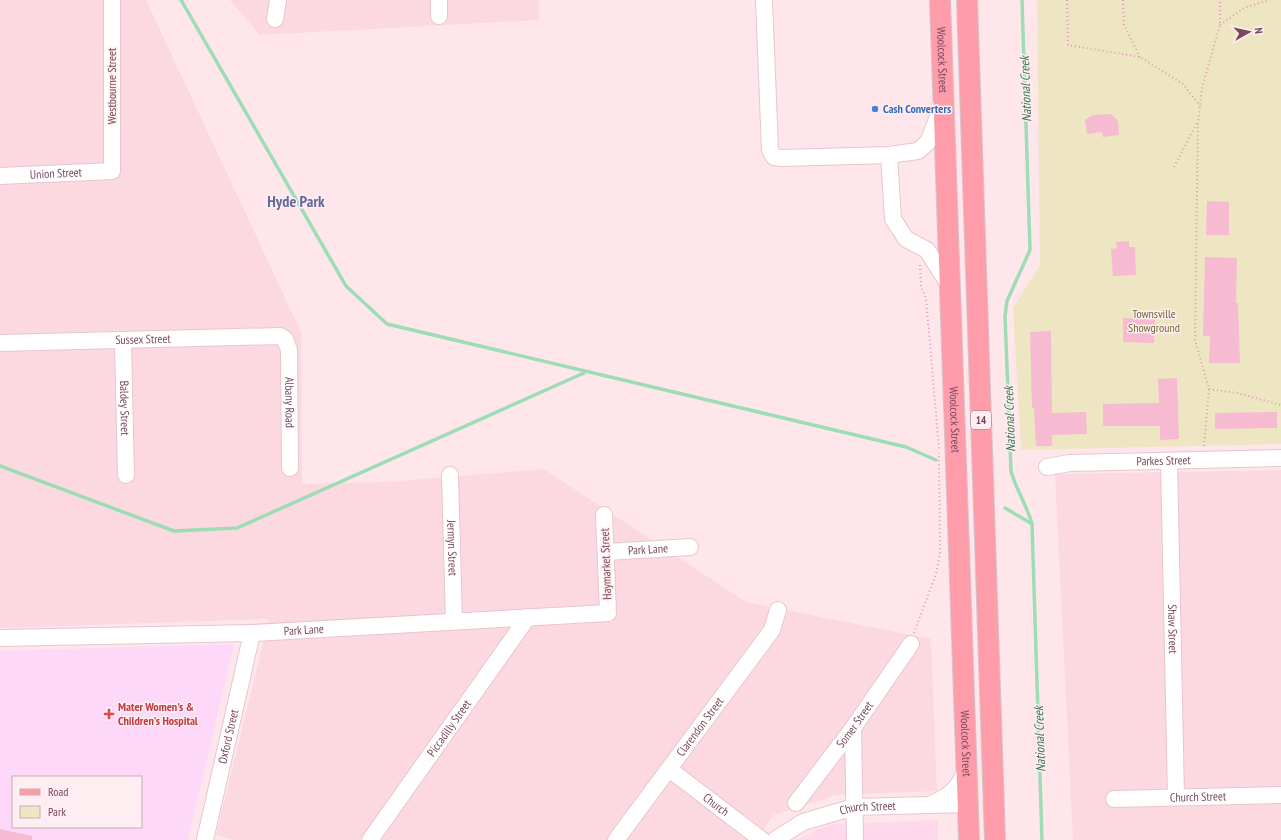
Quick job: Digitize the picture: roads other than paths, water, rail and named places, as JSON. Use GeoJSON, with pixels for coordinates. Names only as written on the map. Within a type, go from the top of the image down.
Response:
{"type":"FeatureCollection","features":[{"type":"Feature","properties":{"kind":"main road","name":"Woolcock Street"},"geometry":{"type":"LineString","coordinates":[[940,0],[944,80],[969,840]]}},
{"type":"Feature","properties":{"kind":"main road","name":"14"},"geometry":{"type":"LineString","coordinates":[[967,0],[995,840]]}},
{"type":"Feature","properties":{"kind":"main road"},"geometry":{"type":"LineString","coordinates":[[968,804],[977,802],[982,798],[993,766]]}},
{"type":"Feature","properties":{"kind":"street","name":"Westbourne Street"},"geometry":{"type":"LineString","coordinates":[[112,0],[112,171]]}},
{"type":"Feature","properties":{"kind":"street"},"geometry":{"type":"LineString","coordinates":[[275,19],[278,0]]}},
{"type":"Feature","properties":{"kind":"street"},"geometry":{"type":"LineString","coordinates":[[764,0],[770,150],[774,157],[890,155],[918,151],[928,142],[938,117],[944,80]]}},
{"type":"Feature","properties":{"kind":"street"},"geometry":{"type":"LineString","coordinates":[[890,155],[893,220],[906,239],[927,250],[951,288]]}},
{"type":"Feature","properties":{"kind":"street","name":"Union Street"},"geometry":{"type":"LineString","coordinates":[[0,176],[112,171]]}},
{"type":"Feature","properties":{"kind":"street","name":"Sussex Street"},"geometry":{"type":"LineString","coordinates":[[0,344],[274,335],[285,339]]}},
{"type":"Feature","properties":{"kind":"street","name":"Albany Road"},"geometry":{"type":"LineString","coordinates":[[285,339],[289,350],[290,468]]}},
{"type":"Feature","properties":{"kind":"street","name":"Baldey Street"},"geometry":{"type":"LineString","coordinates":[[123,341],[126,476]]}},
{"type":"Feature","properties":{"kind":"street","name":"Parkes Street"},"geometry":{"type":"LineString","coordinates":[[1047,467],[1070,463],[1281,458]]}},
{"type":"Feature","properties":{"kind":"street","name":"Shaw Street"},"geometry":{"type":"LineString","coordinates":[[1169,461],[1176,797]]}},
{"type":"Feature","properties":{"kind":"street","name":"Jermyn Street"},"geometry":{"type":"LineString","coordinates":[[450,475],[454,621]]}},
{"type":"Feature","properties":{"kind":"street","name":"Haymarket Street"},"geometry":{"type":"LineString","coordinates":[[604,515],[608,613]]}},
{"type":"Feature","properties":{"kind":"street","name":"Park Lane"},"geometry":{"type":"LineString","coordinates":[[606,552],[690,547]]}},
{"type":"Feature","properties":{"kind":"street","name":"Clarendon Street"},"geometry":{"type":"LineString","coordinates":[[616,840],[772,630],[778,610]]}},
{"type":"Feature","properties":{"kind":"street","name":"Park Lane"},"geometry":{"type":"LineString","coordinates":[[0,638],[252,633],[608,613]]}},
{"type":"Feature","properties":{"kind":"street","name":"Piccadilly Street"},"geometry":{"type":"LineString","coordinates":[[370,840],[528,617]]}},
{"type":"Feature","properties":{"kind":"street","name":"Oxford Street"},"geometry":{"type":"LineString","coordinates":[[205,840],[252,633]]}},
{"type":"Feature","properties":{"kind":"street","name":"Somer Street"},"geometry":{"type":"LineString","coordinates":[[796,802],[853,728],[911,644]]}},
{"type":"Feature","properties":{"kind":"street"},"geometry":{"type":"LineString","coordinates":[[853,728],[855,840]]}},
{"type":"Feature","properties":{"kind":"street","name":"Church"},"geometry":{"type":"LineString","coordinates":[[669,769],[762,840]]}},
{"type":"Feature","properties":{"kind":"street"},"geometry":{"type":"LineString","coordinates":[[926,805],[944,798],[954,791],[961,782],[966,769]]}},
{"type":"Feature","properties":{"kind":"street","name":"Church Street"},"geometry":{"type":"LineString","coordinates":[[1114,799],[1281,795]]}},
{"type":"Feature","properties":{"kind":"street","name":"Church Street"},"geometry":{"type":"LineString","coordinates":[[774,840],[803,822],[854,807],[968,804]]}},
{"type":"Feature","properties":{"kind":"waterway"},"geometry":{"type":"LineString","coordinates":[[181,0],[346,286],[387,324],[906,447],[936,460]]}},
{"type":"Feature","properties":{"kind":"waterway","name":"National Creek"},"geometry":{"type":"LineString","coordinates":[[1022,0],[1030,250],[1007,301],[1005,316],[1011,471],[1032,524],[1042,840]]}},
{"type":"Feature","properties":{"kind":"waterway"},"geometry":{"type":"LineString","coordinates":[[0,466],[174,531],[237,528],[584,373]]}},
{"type":"Feature","properties":{"kind":"waterway"},"geometry":{"type":"LineString","coordinates":[[1005,508],[1032,524]]}},
{"type":"Feature","properties":{"kind":"place","name":"Cash Converters"},"geometry":{"type":"Point","coordinates":[875,109]}},
{"type":"Feature","properties":{"kind":"place","name":"Mater Women's & Children's Hospital"},"geometry":{"type":"Point","coordinates":[109,714]}},
{"type":"Feature","properties":{"kind":"district","name":"Hyde Park"},"geometry":{"type":"Point","coordinates":[296,201]}},
{"type":"Feature","properties":{"kind":"park label","name":"Townsville Showground"},"geometry":{"type":"Point","coordinates":[1154,321]}}]}
